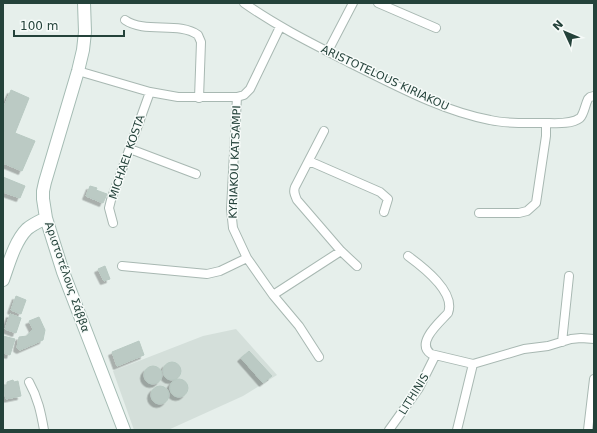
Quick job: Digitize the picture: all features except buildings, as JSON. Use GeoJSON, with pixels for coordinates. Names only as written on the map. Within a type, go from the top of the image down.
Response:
{"type":"FeatureCollection","features":[{"type":"Feature","properties":{"kind":"street","name":"Αριστοτέλους Σάββα"},"geometry":{"type":"LineString","coordinates":[[84,3],[85,32],[78,71],[43,191],[43,199],[46,218],[63,272],[124,430]]}},
{"type":"Feature","properties":{"kind":"street","name":"ARISTOTELOUS KIRIAKOU"},"geometry":{"type":"LineString","coordinates":[[244,3],[252,6],[280,27],[426,99],[489,120],[508,123],[567,122],[579,119],[582,116],[588,99],[594,96]]}},
{"type":"Feature","properties":{"kind":"street"},"geometry":{"type":"LineString","coordinates":[[328,51],[353,3]]}},
{"type":"Feature","properties":{"kind":"street"},"geometry":{"type":"LineString","coordinates":[[378,3],[436,28]]}},
{"type":"Feature","properties":{"kind":"street"},"geometry":{"type":"LineString","coordinates":[[125,20],[136,25],[189,30],[198,35],[201,42],[199,98]]}},
{"type":"Feature","properties":{"kind":"street","name":"KYRIAKOU KATSAMPI"},"geometry":{"type":"LineString","coordinates":[[280,27],[250,89],[244,95],[237,97],[231,218],[233,228],[247,258],[273,295],[299,326],[319,356]]}},
{"type":"Feature","properties":{"kind":"street"},"geometry":{"type":"LineString","coordinates":[[78,71],[150,92],[178,97],[237,97]]}},
{"type":"Feature","properties":{"kind":"street","name":"MICHAEL KOSTA"},"geometry":{"type":"LineString","coordinates":[[113,223],[110,214],[111,200],[150,92]]}},
{"type":"Feature","properties":{"kind":"street"},"geometry":{"type":"LineString","coordinates":[[479,213],[519,213],[527,211],[536,203],[546,136],[546,123]]}},
{"type":"Feature","properties":{"kind":"street"},"geometry":{"type":"LineString","coordinates":[[324,131],[294,191],[297,200],[341,251],[357,266]]}},
{"type":"Feature","properties":{"kind":"street"},"geometry":{"type":"LineString","coordinates":[[130,149],[196,174]]}},
{"type":"Feature","properties":{"kind":"street"},"geometry":{"type":"LineString","coordinates":[[309,161],[380,192],[388,199],[384,212]]}},
{"type":"Feature","properties":{"kind":"street"},"geometry":{"type":"LineString","coordinates":[[4,275],[22,235],[34,224],[46,218]]}},
{"type":"Feature","properties":{"kind":"street"},"geometry":{"type":"LineString","coordinates":[[273,295],[341,251]]}},
{"type":"Feature","properties":{"kind":"street"},"geometry":{"type":"LineString","coordinates":[[408,256],[432,275],[440,285],[448,300],[448,313],[432,331],[425,345],[428,352],[435,356],[473,364],[524,349],[548,346],[581,338],[594,339]]}},
{"type":"Feature","properties":{"kind":"street"},"geometry":{"type":"LineString","coordinates":[[122,266],[207,274],[220,271],[247,258]]}},
{"type":"Feature","properties":{"kind":"street"},"geometry":{"type":"LineString","coordinates":[[562,342],[569,276]]}},
{"type":"Feature","properties":{"kind":"street","name":"LITHINIS"},"geometry":{"type":"LineString","coordinates":[[389,430],[419,388],[435,356]]}},
{"type":"Feature","properties":{"kind":"street"},"geometry":{"type":"LineString","coordinates":[[457,430],[473,364]]}},
{"type":"Feature","properties":{"kind":"street"},"geometry":{"type":"LineString","coordinates":[[588,430],[594,379]]}},
{"type":"Feature","properties":{"kind":"street"},"geometry":{"type":"LineString","coordinates":[[29,382],[38,400],[44,430]]}},
{"type":"Feature","properties":{"kind":"shaded area"},"geometry":{"type":"Polygon","coordinates":[[[236,329],[277,375],[243,396],[168,430],[134,430],[113,371],[203,336],[236,329]]]}}]}
